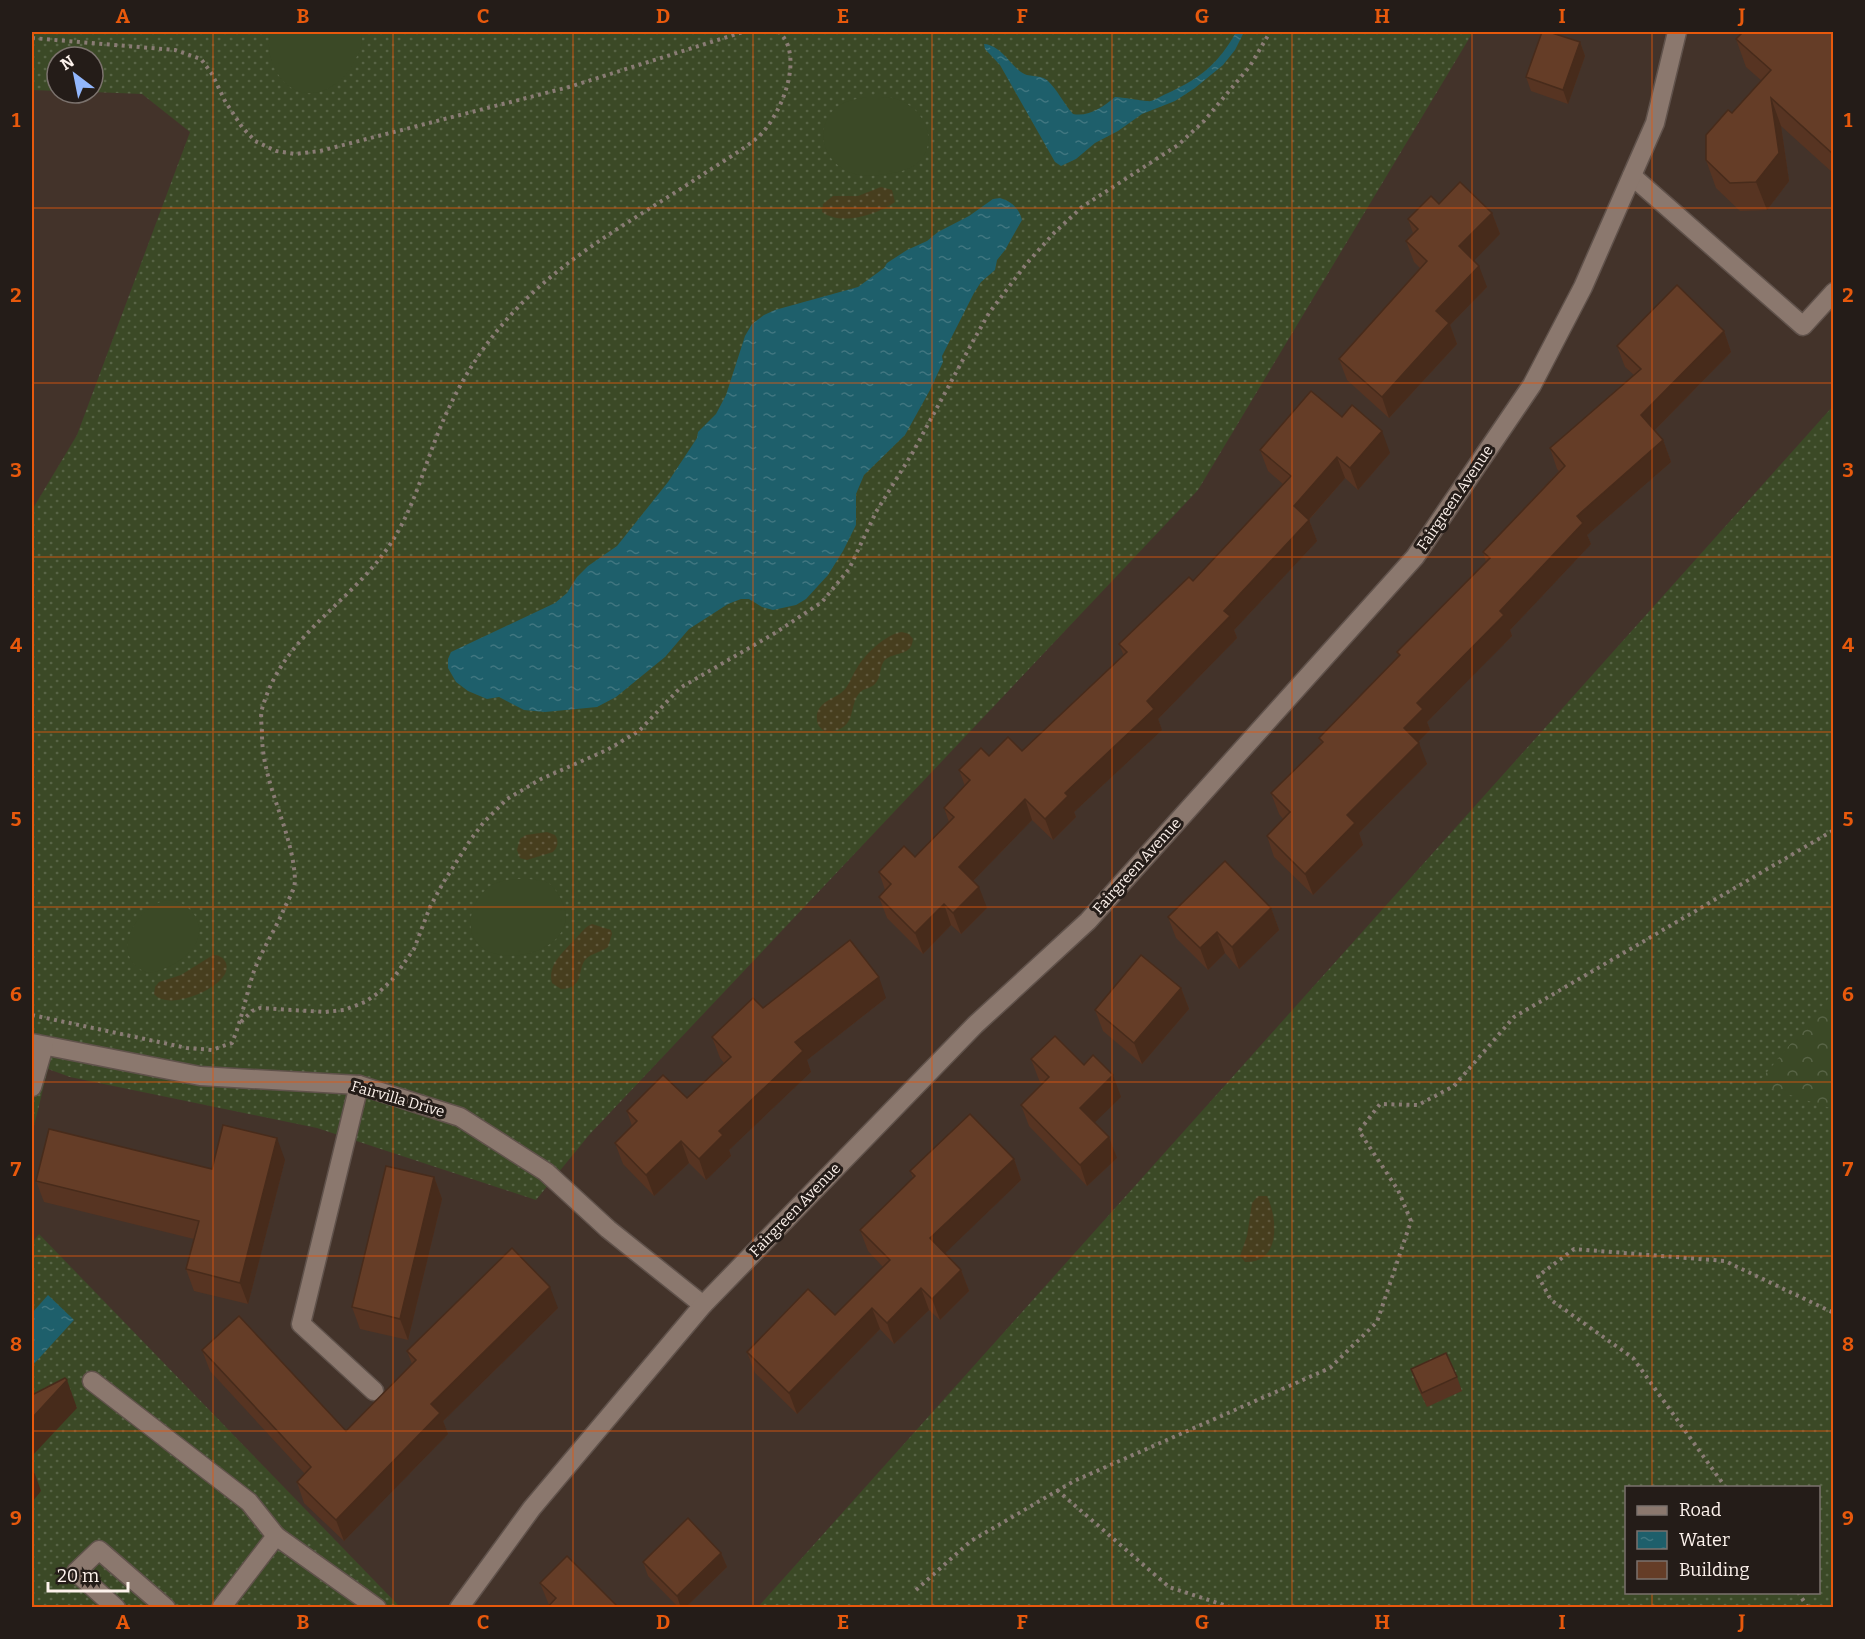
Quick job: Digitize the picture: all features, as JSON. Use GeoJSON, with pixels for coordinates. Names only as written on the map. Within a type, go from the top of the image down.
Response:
{"type":"FeatureCollection","features":[{"type":"Feature","properties":{"kind":"street","name":"Fairgreen Avenue"},"geometry":{"type":"LineString","coordinates":[[459,1608],[532,1508],[703,1305],[975,1025],[1088,921],[1414,557],[1532,386],[1583,287],[1655,123],[1677,32]]}},
{"type":"Feature","properties":{"kind":"street"},"geometry":{"type":"LineString","coordinates":[[1632,176],[1803,327],[1833,292]]}},
{"type":"Feature","properties":{"kind":"street"},"geometry":{"type":"LineString","coordinates":[[32,1087],[38,1044]]}},
{"type":"Feature","properties":{"kind":"street","name":"Fairvilla Drive"},"geometry":{"type":"LineString","coordinates":[[38,1044],[200,1076],[359,1085],[460,1117],[546,1172],[608,1229],[703,1305]]}},
{"type":"Feature","properties":{"kind":"street"},"geometry":{"type":"LineString","coordinates":[[359,1085],[301,1324],[374,1391]]}},
{"type":"Feature","properties":{"kind":"street"},"geometry":{"type":"LineString","coordinates":[[92,1381],[249,1502],[276,1536],[377,1608]]}},
{"type":"Feature","properties":{"kind":"street"},"geometry":{"type":"LineString","coordinates":[[221,1608],[276,1536]]}},
{"type":"Feature","properties":{"kind":"street"},"geometry":{"type":"LineString","coordinates":[[116,1608],[76,1572],[99,1550],[166,1608]]}},
{"type":"Feature","properties":{"kind":"path"},"geometry":{"type":"LineString","coordinates":[[32,38],[138,49],[175,50],[201,59],[242,127],[255,141],[276,151],[295,154],[320,152],[569,87],[743,32]]}},
{"type":"Feature","properties":{"kind":"path"},"geometry":{"type":"LineString","coordinates":[[32,1014],[186,1048],[212,1050],[232,1043],[241,1022],[255,970],[296,884],[291,850],[275,802],[262,748],[262,712],[285,659],[308,631],[371,571],[392,542],[406,518],[440,428],[456,394],[483,347],[512,314],[550,276],[759,137],[775,114],[787,88],[791,68],[789,49],[783,35],[779,32]]}},
{"type":"Feature","properties":{"kind":"path"},"geometry":{"type":"LineString","coordinates":[[241,1022],[252,1011],[260,1008],[325,1012],[344,1010],[365,1002],[378,993],[392,980],[414,949],[430,907],[443,883],[484,822],[501,804],[533,783],[607,750],[639,731],[680,688],[775,633],[822,602],[849,569],[876,512],[913,452],[989,313],[1027,263],[1082,207],[1178,145],[1204,122],[1250,66],[1270,32]]}},
{"type":"Feature","properties":{"kind":"path"},"geometry":{"type":"LineString","coordinates":[[916,1590],[971,1541],[1074,1480],[1330,1368],[1377,1322],[1411,1221],[1398,1190],[1359,1131],[1380,1104],[1418,1105],[1454,1086],[1514,1017],[1833,830]]}},
{"type":"Feature","properties":{"kind":"path"},"geometry":{"type":"LineString","coordinates":[[1725,1486],[1633,1358],[1551,1300],[1538,1276],[1574,1249],[1725,1261],[1833,1313]]}},
{"type":"Feature","properties":{"kind":"path"},"geometry":{"type":"LineString","coordinates":[[1057,1490],[1169,1587],[1233,1608]]}},
{"type":"Feature","properties":{"kind":"path"},"geometry":{"type":"LineString","coordinates":[[1799,1594],[1808,1608]]}},
{"type":"Feature","properties":{"kind":"green space"},"geometry":{"type":"Polygon","coordinates":[[[32,32],[1473,32],[1198,490],[589,1135],[536,1200],[317,1128],[70,1077],[48,1069],[32,1134],[32,510],[77,435],[190,132],[142,94],[105,92],[105,45],[45,45],[45,91],[32,90],[32,32]]]}},
{"type":"Feature","properties":{"kind":"green space"},"geometry":{"type":"Polygon","coordinates":[[[271,32],[361,32],[362,44],[341,80],[328,89],[306,93],[288,85],[275,70],[269,50],[271,32]]]}},
{"type":"Feature","properties":{"kind":"green space"},"geometry":{"type":"Polygon","coordinates":[[[867,97],[899,100],[915,110],[923,119],[927,130],[926,151],[911,167],[881,175],[857,175],[842,168],[828,154],[823,135],[829,115],[844,103],[867,97]]]}},
{"type":"Feature","properties":{"kind":"green space"},"geometry":{"type":"Polygon","coordinates":[[[1833,406],[1833,1607],[758,1607],[1833,406]]]}},
{"type":"Feature","properties":{"kind":"green space"},"geometry":{"type":"Polygon","coordinates":[[[528,879],[548,883],[561,899],[566,914],[564,927],[557,938],[546,947],[518,955],[490,952],[480,946],[471,929],[471,919],[473,909],[484,891],[496,883],[528,879]]]}},
{"type":"Feature","properties":{"kind":"green space"},"geometry":{"type":"Polygon","coordinates":[[[167,900],[183,905],[193,912],[199,927],[198,937],[194,946],[178,961],[158,971],[148,973],[136,966],[129,956],[130,933],[145,912],[167,900]]]}},
{"type":"Feature","properties":{"kind":"green space"},"geometry":{"type":"Polygon","coordinates":[[[1833,993],[1833,1109],[1757,1084],[1833,993]]]}},
{"type":"Feature","properties":{"kind":"green space"},"geometry":{"type":"Polygon","coordinates":[[[39,1234],[400,1607],[32,1607],[32,1243],[39,1234]]]}},
{"type":"Feature","properties":{"kind":"sand"},"geometry":{"type":"Polygon","coordinates":[[[881,187],[892,190],[895,202],[879,211],[849,218],[830,216],[822,212],[823,204],[833,196],[858,196],[881,187]]]}},
{"type":"Feature","properties":{"kind":"sand"},"geometry":{"type":"Polygon","coordinates":[[[902,632],[909,634],[913,639],[910,648],[884,661],[875,684],[858,694],[850,719],[846,724],[833,731],[824,731],[817,721],[819,708],[846,688],[871,651],[889,636],[902,632]]]}},
{"type":"Feature","properties":{"kind":"sand"},"geometry":{"type":"Polygon","coordinates":[[[547,832],[555,835],[557,839],[557,846],[553,852],[527,860],[520,858],[517,850],[520,839],[526,835],[547,832]]]}},
{"type":"Feature","properties":{"kind":"sand"},"geometry":{"type":"Polygon","coordinates":[[[592,924],[611,930],[608,947],[586,959],[574,986],[561,989],[552,983],[552,969],[563,952],[582,931],[592,924]]]}},
{"type":"Feature","properties":{"kind":"sand"},"geometry":{"type":"Polygon","coordinates":[[[213,955],[223,958],[227,966],[225,974],[212,987],[180,1000],[161,999],[154,994],[159,982],[181,975],[213,955]]]}},
{"type":"Feature","properties":{"kind":"sand"},"geometry":{"type":"Polygon","coordinates":[[[1258,1196],[1267,1196],[1271,1205],[1274,1238],[1271,1248],[1265,1255],[1257,1260],[1245,1262],[1240,1256],[1247,1236],[1252,1203],[1258,1196]]]}},
{"type":"Feature","properties":{"kind":"water"},"geometry":{"type":"Polygon","coordinates":[[[1236,32],[1244,32],[1235,50],[1223,65],[1195,88],[1175,101],[1142,114],[1118,131],[1095,143],[1076,159],[1061,166],[1055,162],[1000,65],[985,49],[984,44],[1000,51],[1024,74],[1047,80],[1073,114],[1079,115],[1096,110],[1115,97],[1151,101],[1180,87],[1200,75],[1216,61],[1236,32]]]}},
{"type":"Feature","properties":{"kind":"water"},"geometry":{"type":"Polygon","coordinates":[[[1000,198],[1014,206],[1022,220],[997,260],[995,270],[981,282],[974,293],[942,356],[943,362],[930,390],[905,435],[864,475],[856,494],[856,525],[828,575],[806,599],[796,605],[773,610],[762,607],[749,599],[741,599],[728,604],[689,629],[665,657],[616,697],[597,707],[545,712],[524,710],[499,697],[487,699],[468,691],[456,682],[448,668],[451,652],[555,603],[567,593],[577,577],[588,566],[617,546],[668,482],[697,438],[698,432],[716,414],[726,395],[745,336],[752,324],[775,310],[858,287],[907,250],[927,241],[993,199],[1000,198]]]}},
{"type":"Feature","properties":{"kind":"water"},"geometry":{"type":"Polygon","coordinates":[[[48,1295],[74,1320],[32,1366],[32,1313],[48,1295]]]}},
{"type":"Feature","properties":{"kind":"building"},"geometry":{"type":"Polygon","coordinates":[[[1542,32],[1580,42],[1563,90],[1526,77],[1542,32]]]}},
{"type":"Feature","properties":{"kind":"building"},"geometry":{"type":"Polygon","coordinates":[[[1743,32],[1833,32],[1833,154],[1771,98],[1779,153],[1756,182],[1730,183],[1706,160],[1706,135],[1728,110],[1732,113],[1771,70],[1736,39],[1743,32]]]}},
{"type":"Feature","properties":{"kind":"building"},"geometry":{"type":"Polygon","coordinates":[[[1460,182],[1492,213],[1459,246],[1479,266],[1436,311],[1449,323],[1382,397],[1339,359],[1427,261],[1406,241],[1418,229],[1408,219],[1431,196],[1439,204],[1460,182]]]}},
{"type":"Feature","properties":{"kind":"building"},"geometry":{"type":"Polygon","coordinates":[[[1677,285],[1724,331],[1641,415],[1663,440],[1577,516],[1583,523],[1500,611],[1504,615],[1417,703],[1423,709],[1404,728],[1419,743],[1347,815],[1355,823],[1305,874],[1267,836],[1290,812],[1271,793],[1323,742],[1319,738],[1400,655],[1397,652],[1490,558],[1483,552],[1565,466],[1550,448],[1641,369],[1617,346],[1677,285]]]}},
{"type":"Feature","properties":{"kind":"building"},"geometry":{"type":"Polygon","coordinates":[[[1311,391],[1342,417],[1352,405],[1382,431],[1350,468],[1337,457],[1294,506],[1309,520],[1224,611],[1230,616],[1147,701],[1154,709],[1065,793],[1068,796],[1045,819],[1025,799],[959,867],[979,887],[953,913],[944,904],[915,933],[879,897],[891,884],[879,872],[904,846],[915,857],[954,817],[944,808],[970,780],[959,770],[981,748],[989,756],[1008,737],[1022,751],[1127,652],[1119,644],[1189,577],[1193,581],[1291,476],[1260,450],[1311,391]]]}},
{"type":"Feature","properties":{"kind":"building"},"geometry":{"type":"Polygon","coordinates":[[[1225,861],[1271,908],[1232,947],[1217,932],[1200,948],[1168,917],[1225,861]]]}},
{"type":"Feature","properties":{"kind":"building"},"geometry":{"type":"Polygon","coordinates":[[[850,940],[879,977],[795,1042],[803,1051],[719,1131],[723,1135],[699,1159],[681,1141],[646,1175],[615,1143],[637,1121],[627,1111],[663,1075],[687,1098],[731,1057],[712,1037],[753,998],[763,1008],[850,940]]]}},
{"type":"Feature","properties":{"kind":"building"},"geometry":{"type":"Polygon","coordinates":[[[1141,955],[1181,988],[1134,1043],[1095,1010],[1141,955]]]}},
{"type":"Feature","properties":{"kind":"building"},"geometry":{"type":"Polygon","coordinates":[[[1055,1036],[1084,1065],[1093,1055],[1113,1075],[1080,1108],[1109,1137],[1080,1165],[1021,1105],[1049,1077],[1031,1059],[1055,1036]]]}},
{"type":"Feature","properties":{"kind":"building"},"geometry":{"type":"Polygon","coordinates":[[[970,1114],[1014,1159],[930,1238],[961,1270],[932,1299],[921,1288],[887,1323],[872,1308],[789,1393],[747,1352],[808,1289],[835,1315],[890,1260],[860,1230],[915,1176],[910,1171],[970,1114]]]}},
{"type":"Feature","properties":{"kind":"building"},"geometry":{"type":"Polygon","coordinates":[[[223,1125],[277,1138],[240,1283],[186,1269],[199,1221],[36,1181],[49,1129],[212,1169],[223,1125]]]}},
{"type":"Feature","properties":{"kind":"building"},"geometry":{"type":"Polygon","coordinates":[[[386,1166],[434,1177],[400,1319],[352,1307],[386,1166]]]}},
{"type":"Feature","properties":{"kind":"building"},"geometry":{"type":"Polygon","coordinates":[[[512,1248],[550,1287],[431,1404],[440,1413],[336,1520],[297,1482],[311,1467],[202,1350],[239,1316],[346,1431],[416,1360],[407,1351],[512,1248]]]}},
{"type":"Feature","properties":{"kind":"building"},"geometry":{"type":"Polygon","coordinates":[[[1446,1353],[1457,1377],[1422,1393],[1411,1369],[1446,1353]]]}},
{"type":"Feature","properties":{"kind":"building"},"geometry":{"type":"Polygon","coordinates":[[[65,1378],[67,1380],[32,1418],[32,1395],[65,1378]]]}},
{"type":"Feature","properties":{"kind":"building"},"geometry":{"type":"Polygon","coordinates":[[[688,1518],[721,1553],[677,1596],[643,1562],[688,1518]]]}},
{"type":"Feature","properties":{"kind":"building"},"geometry":{"type":"Polygon","coordinates":[[[567,1556],[619,1608],[547,1608],[556,1598],[540,1583],[567,1556]]]}}]}
